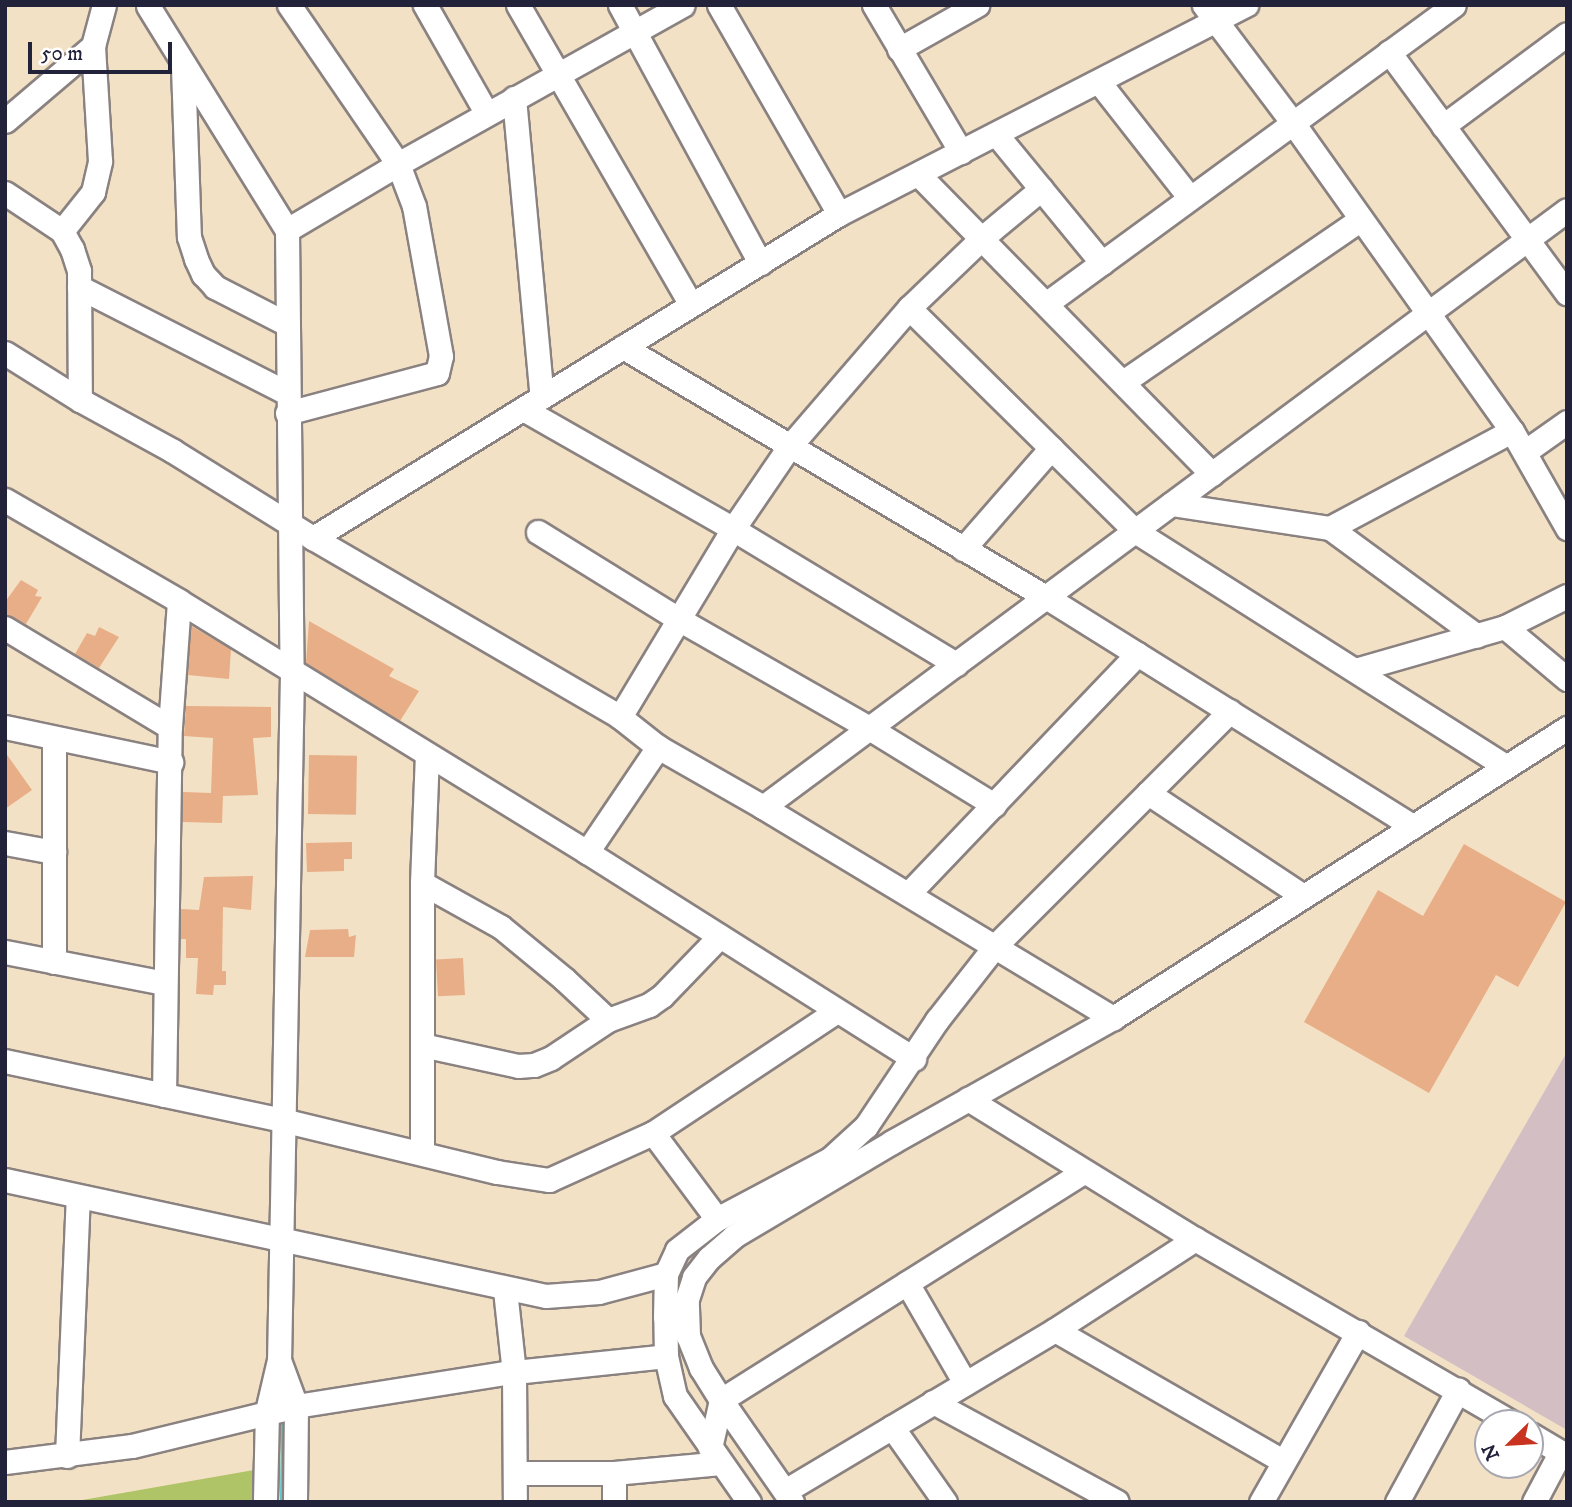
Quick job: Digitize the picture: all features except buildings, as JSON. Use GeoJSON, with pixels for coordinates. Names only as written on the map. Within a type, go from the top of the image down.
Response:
{"type":"FeatureCollection","features":[{"type":"Feature","properties":{"kind":"street"},"geometry":{"type":"LineString","coordinates":[[62,231],[93,192],[100,162],[93,46],[104,5]]}},
{"type":"Feature","properties":{"kind":"street"},"geometry":{"type":"LineString","coordinates":[[79,286],[287,403],[437,373],[441,356],[414,206],[398,164],[289,5]]}},
{"type":"Feature","properties":{"kind":"street"},"geometry":{"type":"LineString","coordinates":[[425,5],[487,114]]}},
{"type":"Feature","properties":{"kind":"street"},"geometry":{"type":"LineString","coordinates":[[518,5],[691,305]]}},
{"type":"Feature","properties":{"kind":"street"},"geometry":{"type":"LineString","coordinates":[[620,5],[760,263]]}},
{"type":"Feature","properties":{"kind":"street"},"geometry":{"type":"LineString","coordinates":[[287,230],[398,164],[683,5]]}},
{"type":"Feature","properties":{"kind":"street"},"geometry":{"type":"LineString","coordinates":[[719,5],[839,214]]}},
{"type":"Feature","properties":{"kind":"street"},"geometry":{"type":"LineString","coordinates":[[874,5],[961,152]]}},
{"type":"Feature","properties":{"kind":"street"},"geometry":{"type":"LineString","coordinates":[[899,49],[977,5]]}},
{"type":"Feature","properties":{"kind":"street"},"geometry":{"type":"LineString","coordinates":[[313,538],[839,214],[1099,82],[1211,14],[1246,5]]}},
{"type":"Feature","properties":{"kind":"street"},"geometry":{"type":"LineString","coordinates":[[1047,303],[1454,5]]}},
{"type":"Feature","properties":{"kind":"street"},"geometry":{"type":"LineString","coordinates":[[145,6],[287,230],[292,673],[279,1360],[267,1411],[265,1502]]}},
{"type":"Feature","properties":{"kind":"street"},"geometry":{"type":"LineString","coordinates":[[1211,14],[1293,123],[1512,431],[1567,528]]}},
{"type":"Feature","properties":{"kind":"street"},"geometry":{"type":"LineString","coordinates":[[1443,126],[1567,34]]}},
{"type":"Feature","properties":{"kind":"street"},"geometry":{"type":"LineString","coordinates":[[5,121],[93,46]]}},
{"type":"Feature","properties":{"kind":"street"},"geometry":{"type":"LineString","coordinates":[[1390,52],[1567,293]]}},
{"type":"Feature","properties":{"kind":"street"},"geometry":{"type":"LineString","coordinates":[[183,66],[188,224],[196,259],[203,274],[215,287],[287,324]]}},
{"type":"Feature","properties":{"kind":"street"},"geometry":{"type":"LineString","coordinates":[[1099,82],[1190,198]]}},
{"type":"Feature","properties":{"kind":"street"},"geometry":{"type":"LineString","coordinates":[[514,99],[532,403]]}},
{"type":"Feature","properties":{"kind":"street"},"geometry":{"type":"LineString","coordinates":[[996,134],[1102,263]]}},
{"type":"Feature","properties":{"kind":"street"},"geometry":{"type":"LineString","coordinates":[[918,174],[1212,474]]}},
{"type":"Feature","properties":{"kind":"street"},"geometry":{"type":"LineString","coordinates":[[620,716],[733,529],[789,447],[909,308],[982,238],[1041,189]]}},
{"type":"Feature","properties":{"kind":"street"},"geometry":{"type":"LineString","coordinates":[[7,198],[62,231],[79,271],[80,400]]}},
{"type":"Feature","properties":{"kind":"street"},"geometry":{"type":"LineString","coordinates":[[763,807],[1567,210]]}},
{"type":"Feature","properties":{"kind":"street"},"geometry":{"type":"LineString","coordinates":[[1123,382],[1362,219]]}},
{"type":"Feature","properties":{"kind":"street"},"geometry":{"type":"LineString","coordinates":[[909,308],[1135,531],[1506,766]]}},
{"type":"Feature","properties":{"kind":"street"},"geometry":{"type":"LineString","coordinates":[[623,347],[1046,597],[1413,826]]}},
{"type":"Feature","properties":{"kind":"street"},"geometry":{"type":"LineString","coordinates":[[5,353],[80,400],[173,451],[313,538],[620,716],[658,747],[763,807],[1113,1018]]}},
{"type":"Feature","properties":{"kind":"street"},"geometry":{"type":"LineString","coordinates":[[532,403],[956,664]]}},
{"type":"Feature","properties":{"kind":"street"},"geometry":{"type":"LineString","coordinates":[[1525,450],[1567,422]]}},
{"type":"Feature","properties":{"kind":"street"},"geometry":{"type":"LineString","coordinates":[[1330,528],[1512,431]]}},
{"type":"Feature","properties":{"kind":"street"},"geometry":{"type":"LineString","coordinates":[[963,549],[1051,448]]}},
{"type":"Feature","properties":{"kind":"street"},"geometry":{"type":"LineString","coordinates":[[5,500],[179,601],[292,673],[587,852],[835,1012],[914,1059]]}},
{"type":"Feature","properties":{"kind":"street"},"geometry":{"type":"LineString","coordinates":[[1171,504],[1330,528],[1477,636]]}},
{"type":"Feature","properties":{"kind":"street"},"geometry":{"type":"LineString","coordinates":[[538,532],[680,620],[869,728],[994,805]]}},
{"type":"Feature","properties":{"kind":"street"},"geometry":{"type":"LineString","coordinates":[[1355,670],[1505,627],[1567,596]]}},
{"type":"Feature","properties":{"kind":"street"},"geometry":{"type":"LineString","coordinates":[[164,1095],[170,727],[179,601]]}},
{"type":"Feature","properties":{"kind":"street"},"geometry":{"type":"LineString","coordinates":[[1505,627],[1567,679]]}},
{"type":"Feature","properties":{"kind":"street"},"geometry":{"type":"LineString","coordinates":[[5,628],[170,727]]}},
{"type":"Feature","properties":{"kind":"street"},"geometry":{"type":"LineString","coordinates":[[908,894],[1138,654]]}},
{"type":"Feature","properties":{"kind":"street"},"geometry":{"type":"LineString","coordinates":[[750,1502],[675,1396],[666,1356],[666,1274],[677,1250],[717,1219],[830,1159],[866,1126],[914,1059],[937,1020],[995,946],[1230,710]]}},
{"type":"Feature","properties":{"kind":"street"},"geometry":{"type":"LineString","coordinates":[[5,727],[171,762]]}},
{"type":"Feature","properties":{"kind":"street"},"geometry":{"type":"LineString","coordinates":[[1195,1239],[1055,1330],[892,1427],[788,1496],[701,1368],[688,1336],[687,1299],[694,1277],[709,1258],[734,1236],[1113,1018],[1567,728]]}},
{"type":"Feature","properties":{"kind":"street"},"geometry":{"type":"LineString","coordinates":[[54,738],[54,962]]}},
{"type":"Feature","properties":{"kind":"street"},"geometry":{"type":"LineString","coordinates":[[587,852],[658,747]]}},
{"type":"Feature","properties":{"kind":"street"},"geometry":{"type":"LineString","coordinates":[[422,1153],[422,883],[427,755]]}},
{"type":"Feature","properties":{"kind":"street"},"geometry":{"type":"LineString","coordinates":[[1148,793],[1303,896]]}},
{"type":"Feature","properties":{"kind":"street"},"geometry":{"type":"LineString","coordinates":[[5,843],[54,852]]}},
{"type":"Feature","properties":{"kind":"street"},"geometry":{"type":"LineString","coordinates":[[422,883],[501,927],[608,1020]]}},
{"type":"Feature","properties":{"kind":"street"},"geometry":{"type":"LineString","coordinates":[[422,1045],[518,1066],[534,1065],[551,1058],[608,1020],[649,1005],[662,996],[720,936]]}},
{"type":"Feature","properties":{"kind":"street"},"geometry":{"type":"LineString","coordinates":[[5,952],[164,983]]}},
{"type":"Feature","properties":{"kind":"street"},"geometry":{"type":"LineString","coordinates":[[5,1061],[282,1120],[497,1171],[549,1180],[653,1133],[835,1012]]}},
{"type":"Feature","properties":{"kind":"street"},"geometry":{"type":"LineString","coordinates":[[968,1099],[1195,1239],[1489,1409]]}},
{"type":"Feature","properties":{"kind":"street"},"geometry":{"type":"LineString","coordinates":[[653,1133],[717,1219]]}},
{"type":"Feature","properties":{"kind":"street"},"geometry":{"type":"LineString","coordinates":[[721,1400],[1084,1171]]}},
{"type":"Feature","properties":{"kind":"street"},"geometry":{"type":"LineString","coordinates":[[5,1180],[282,1242],[506,1290],[546,1296],[570,1296],[666,1274]]}},
{"type":"Feature","properties":{"kind":"street"},"geometry":{"type":"LineString","coordinates":[[67,1456],[78,1197]]}},
{"type":"Feature","properties":{"kind":"street"},"geometry":{"type":"LineString","coordinates":[[907,1283],[965,1383]]}},
{"type":"Feature","properties":{"kind":"street"},"geometry":{"type":"LineString","coordinates":[[506,1290],[514,1373],[516,1502]]}},
{"type":"Feature","properties":{"kind":"street"},"geometry":{"type":"LineString","coordinates":[[1055,1330],[1283,1461]]}},
{"type":"Feature","properties":{"kind":"street"},"geometry":{"type":"LineString","coordinates":[[1261,1502],[1358,1332]]}},
{"type":"Feature","properties":{"kind":"street"},"geometry":{"type":"LineString","coordinates":[[5,1462],[145,1444],[267,1411],[296,1406],[514,1373],[666,1356]]}},
{"type":"Feature","properties":{"kind":"street"},"geometry":{"type":"LineString","coordinates":[[279,1360],[296,1406],[295,1502]]}},
{"type":"Feature","properties":{"kind":"street"},"geometry":{"type":"LineString","coordinates":[[1397,1502],[1458,1390]]}},
{"type":"Feature","properties":{"kind":"street"},"geometry":{"type":"LineString","coordinates":[[721,1400],[720,1462],[729,1502]]}},
{"type":"Feature","properties":{"kind":"street"},"geometry":{"type":"LineString","coordinates":[[933,1402],[1116,1502]]}},
{"type":"Feature","properties":{"kind":"street"},"geometry":{"type":"LineString","coordinates":[[892,1427],[945,1502]]}},
{"type":"Feature","properties":{"kind":"street"},"geometry":{"type":"LineString","coordinates":[[1534,1502],[1563,1455],[1544,1443]]}},
{"type":"Feature","properties":{"kind":"street"},"geometry":{"type":"LineString","coordinates":[[517,1473],[614,1473],[720,1462]]}},
{"type":"Feature","properties":{"kind":"street"},"geometry":{"type":"LineString","coordinates":[[614,1473],[614,1502]]}},
{"type":"Feature","properties":{"kind":"shaded area"},"geometry":{"type":"Polygon","coordinates":[[[1567,1052],[1567,1430],[1544,1417],[1544,1409],[1531,1409],[1404,1336],[1567,1052]]]}},
{"type":"Feature","properties":{"kind":"green space"},"geometry":{"type":"Polygon","coordinates":[[[254,1470],[253,1502],[71,1502],[254,1470]]]}},
{"type":"Feature","properties":{"kind":"waterway"},"geometry":{"type":"LineString","coordinates":[[283,1502],[284,1414]]}}]}
